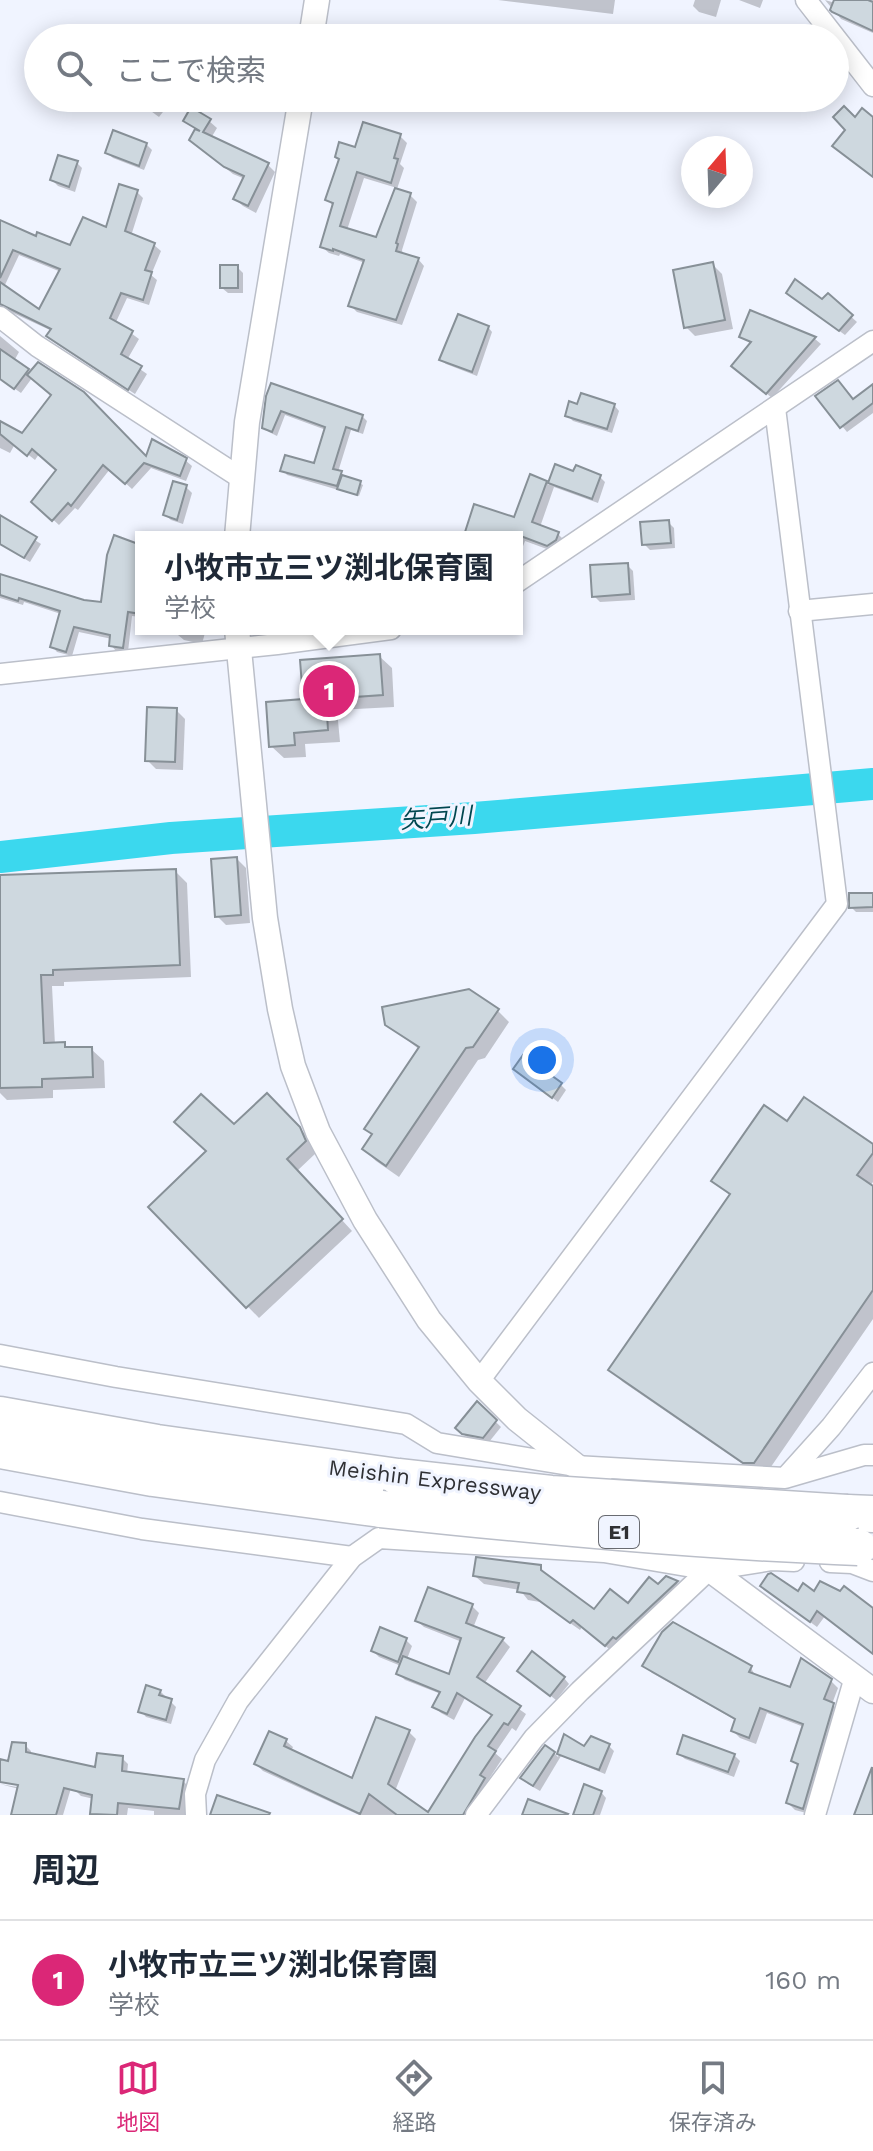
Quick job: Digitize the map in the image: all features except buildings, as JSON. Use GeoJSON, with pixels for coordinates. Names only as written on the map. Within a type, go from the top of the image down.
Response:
{"type":"FeatureCollection","features":[{"type":"Feature","properties":{"kind":"highway","name":"Meishin Expressway"},"geometry":{"type":"LineString","coordinates":[[0,1415],[157,1443],[398,1477],[551,1494],[860,1513]]}},
{"type":"Feature","properties":{"kind":"highway","name":"Meishin Expressway"},"geometry":{"type":"LineString","coordinates":[[0,1450],[380,1524],[549,1527],[772,1544],[868,1555]]}},
{"type":"Feature","properties":{"kind":"street"},"geometry":{"type":"LineString","coordinates":[[313,24],[317,0]]}},
{"type":"Feature","properties":{"kind":"street"},"geometry":{"type":"LineString","coordinates":[[806,0],[825,24]]}},
{"type":"Feature","properties":{"kind":"street"},"geometry":{"type":"LineString","coordinates":[[849,55],[873,86]]}},
{"type":"Feature","properties":{"kind":"street"},"geometry":{"type":"LineString","coordinates":[[237,531],[247,422],[299,112]]}},
{"type":"Feature","properties":{"kind":"street"},"geometry":{"type":"LineString","coordinates":[[0,317],[37,346],[241,478]]}},
{"type":"Feature","properties":{"kind":"street"},"geometry":{"type":"LineString","coordinates":[[523,578],[873,341]]}},
{"type":"Feature","properties":{"kind":"street"},"geometry":{"type":"LineString","coordinates":[[479,1381],[837,904],[775,408]]}},
{"type":"Feature","properties":{"kind":"street"},"geometry":{"type":"LineString","coordinates":[[799,611],[873,604]]}},
{"type":"Feature","properties":{"kind":"street"},"geometry":{"type":"LineString","coordinates":[[0,674],[237,638],[288,635]]}},
{"type":"Feature","properties":{"kind":"street"},"geometry":{"type":"LineString","coordinates":[[237,638],[265,918],[293,1066],[318,1132],[365,1220],[429,1320],[479,1381],[517,1419],[575,1466],[864,1684],[815,1815]]}},
{"type":"Feature","properties":{"kind":"street"},"geometry":{"type":"LineString","coordinates":[[0,1355],[406,1424],[437,1443],[575,1466],[785,1478],[873,1455]]}},
{"type":"Feature","properties":{"kind":"street"},"geometry":{"type":"LineString","coordinates":[[476,1815],[534,1738],[710,1570],[873,1373]]}},
{"type":"Feature","properties":{"kind":"street"},"geometry":{"type":"LineString","coordinates":[[196,1815],[195,1794],[205,1760],[238,1701],[380,1524],[437,1443]]}},
{"type":"Feature","properties":{"kind":"street"},"geometry":{"type":"LineString","coordinates":[[0,1502],[142,1529],[352,1557]]}},
{"type":"Feature","properties":{"kind":"street"},"geometry":{"type":"LineString","coordinates":[[380,1524],[604,1552],[710,1570],[772,1560],[852,1563],[868,1555]]}},
{"type":"Feature","properties":{"kind":"waterway","name":"矢戸川"},"geometry":{"type":"LineString","coordinates":[[0,857],[171,838],[474,818],[873,784]]}},
{"type":"Feature","properties":{"kind":"place","name":"小牧市立三ツ渕北保育園"},"geometry":{"type":"Point","coordinates":[329,691]}}]}
